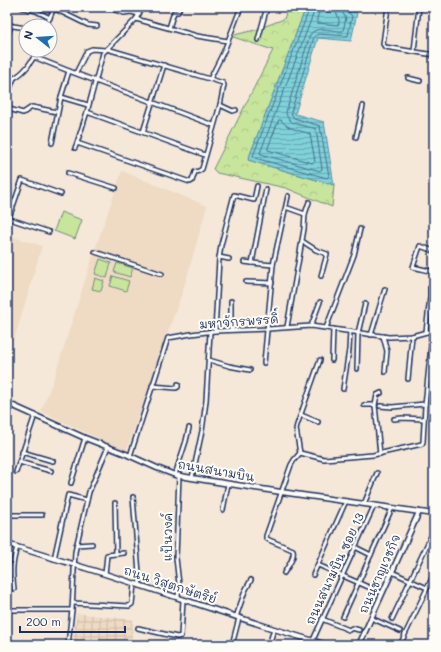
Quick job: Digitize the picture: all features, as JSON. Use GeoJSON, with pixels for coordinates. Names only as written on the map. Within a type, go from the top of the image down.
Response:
{"type":"FeatureCollection","features":[{"type":"Feature","properties":{"kind":"street"},"geometry":{"type":"LineString","coordinates":[[21,7],[36,11],[50,18],[53,8],[88,24],[97,26]]}},
{"type":"Feature","properties":{"kind":"street"},"geometry":{"type":"LineString","coordinates":[[106,7],[124,13],[131,12],[139,14]]}},
{"type":"Feature","properties":{"kind":"street"},"geometry":{"type":"LineString","coordinates":[[75,148],[87,112],[103,53],[136,20],[142,7]]}},
{"type":"Feature","properties":{"kind":"street"},"geometry":{"type":"LineString","coordinates":[[169,28],[174,12],[178,12],[180,7]]}},
{"type":"Feature","properties":{"kind":"street"},"geometry":{"type":"LineString","coordinates":[[210,79],[224,51],[241,7]]}},
{"type":"Feature","properties":{"kind":"street"},"geometry":{"type":"LineString","coordinates":[[258,40],[267,7]]}},
{"type":"Feature","properties":{"kind":"street"},"geometry":{"type":"LineString","coordinates":[[388,7],[384,46],[386,48],[434,55]]}},
{"type":"Feature","properties":{"kind":"street"},"geometry":{"type":"LineString","coordinates":[[414,51],[419,7]]}},
{"type":"Feature","properties":{"kind":"street"},"geometry":{"type":"LineString","coordinates":[[136,20],[197,36],[228,41]]}},
{"type":"Feature","properties":{"kind":"street"},"geometry":{"type":"LineString","coordinates":[[7,38],[9,25]]}},
{"type":"Feature","properties":{"kind":"street"},"geometry":{"type":"LineString","coordinates":[[76,73],[87,51],[92,49],[107,49],[210,79],[224,85],[220,105],[201,170],[195,172],[192,181],[190,182],[77,143]]}},
{"type":"Feature","properties":{"kind":"street"},"geometry":{"type":"LineString","coordinates":[[7,126],[9,91],[14,78],[20,75],[33,58]]}},
{"type":"Feature","properties":{"kind":"street"},"geometry":{"type":"LineString","coordinates":[[36,58],[213,125]]}},
{"type":"Feature","properties":{"kind":"street"},"geometry":{"type":"LineString","coordinates":[[144,132],[164,65]]}},
{"type":"Feature","properties":{"kind":"street"},"geometry":{"type":"LineString","coordinates":[[52,143],[61,97],[69,71]]}},
{"type":"Feature","properties":{"kind":"street"},"geometry":{"type":"LineString","coordinates":[[7,76],[14,78]]}},
{"type":"Feature","properties":{"kind":"street"},"geometry":{"type":"LineString","coordinates":[[408,78],[420,81]]}},
{"type":"Feature","properties":{"kind":"street"},"geometry":{"type":"LineString","coordinates":[[61,97],[88,105]]}},
{"type":"Feature","properties":{"kind":"street"},"geometry":{"type":"LineString","coordinates":[[220,105],[236,110]]}},
{"type":"Feature","properties":{"kind":"street"},"geometry":{"type":"LineString","coordinates":[[356,137],[363,106]]}},
{"type":"Feature","properties":{"kind":"street"},"geometry":{"type":"LineString","coordinates":[[9,109],[23,113],[32,107],[58,112]]}},
{"type":"Feature","properties":{"kind":"street"},"geometry":{"type":"LineString","coordinates":[[87,112],[205,155]]}},
{"type":"Feature","properties":{"kind":"street"},"geometry":{"type":"LineString","coordinates":[[68,173],[116,188]]}},
{"type":"Feature","properties":{"kind":"street"},"geometry":{"type":"LineString","coordinates":[[50,232],[8,218],[22,180],[61,194]]}},
{"type":"Feature","properties":{"kind":"street"},"geometry":{"type":"LineString","coordinates":[[215,331],[219,256],[234,195],[254,200],[257,186]]}},
{"type":"Feature","properties":{"kind":"street"},"geometry":{"type":"LineString","coordinates":[[252,263],[266,189]]}},
{"type":"Feature","properties":{"kind":"street"},"geometry":{"type":"LineString","coordinates":[[264,362],[273,265],[288,196]]}},
{"type":"Feature","properties":{"kind":"street"},"geometry":{"type":"LineString","coordinates":[[287,327],[302,241],[305,214],[309,202]]}},
{"type":"Feature","properties":{"kind":"street"},"geometry":{"type":"LineString","coordinates":[[288,208],[305,214]]}},
{"type":"Feature","properties":{"kind":"street"},"geometry":{"type":"LineString","coordinates":[[326,328],[354,255],[360,229]]}},
{"type":"Feature","properties":{"kind":"street"},"geometry":{"type":"LineString","coordinates":[[302,241],[316,250],[327,254],[321,276]]}},
{"type":"Feature","properties":{"kind":"street"},"geometry":{"type":"LineString","coordinates":[[434,251],[420,246],[413,267],[434,272]]}},
{"type":"Feature","properties":{"kind":"street"},"geometry":{"type":"LineString","coordinates":[[95,252],[162,274]]}},
{"type":"Feature","properties":{"kind":"street"},"geometry":{"type":"LineString","coordinates":[[219,256],[229,259]]}},
{"type":"Feature","properties":{"kind":"street"},"geometry":{"type":"LineString","coordinates":[[244,262],[273,265]]}},
{"type":"Feature","properties":{"kind":"street"},"geometry":{"type":"LineString","coordinates":[[246,282],[272,283]]}},
{"type":"Feature","properties":{"kind":"street"},"geometry":{"type":"LineString","coordinates":[[426,332],[430,288]]}},
{"type":"Feature","properties":{"kind":"street"},"geometry":{"type":"LineString","coordinates":[[371,334],[384,289]]}},
{"type":"Feature","properties":{"kind":"street"},"geometry":{"type":"LineString","coordinates":[[231,300],[231,330]]}},
{"type":"Feature","properties":{"kind":"street"},"geometry":{"type":"LineString","coordinates":[[311,326],[320,302]]}},
{"type":"Feature","properties":{"kind":"street"},"geometry":{"type":"LineString","coordinates":[[357,369],[358,332],[365,304]]}},
{"type":"Feature","properties":{"kind":"street","name":"มหาจักรพรรดิ์"},"geometry":{"type":"LineString","coordinates":[[130,456],[168,338],[215,331],[311,326],[389,337],[412,336],[432,331]]}},
{"type":"Feature","properties":{"kind":"street"},"geometry":{"type":"LineString","coordinates":[[332,360],[333,329]]}},
{"type":"Feature","properties":{"kind":"street"},"geometry":{"type":"LineString","coordinates":[[343,389],[348,362],[350,331]]}},
{"type":"Feature","properties":{"kind":"street"},"geometry":{"type":"LineString","coordinates":[[300,454],[324,459],[380,454],[422,444],[432,331]]}},
{"type":"Feature","properties":{"kind":"street"},"geometry":{"type":"LineString","coordinates":[[192,478],[202,431],[206,400],[210,332]]}},
{"type":"Feature","properties":{"kind":"street"},"geometry":{"type":"LineString","coordinates":[[383,336],[387,351],[385,372]]}},
{"type":"Feature","properties":{"kind":"street"},"geometry":{"type":"LineString","coordinates":[[408,379],[412,336]]}},
{"type":"Feature","properties":{"kind":"street"},"geometry":{"type":"LineString","coordinates":[[209,360],[250,370]]}},
{"type":"Feature","properties":{"kind":"street"},"geometry":{"type":"LineString","coordinates":[[300,454],[296,429],[320,360]]}},
{"type":"Feature","properties":{"kind":"street"},"geometry":{"type":"LineString","coordinates":[[152,386],[176,388],[178,387],[178,384]]}},
{"type":"Feature","properties":{"kind":"street"},"geometry":{"type":"LineString","coordinates":[[380,454],[375,405],[377,395],[381,393]]}},
{"type":"Feature","properties":{"kind":"street","name":"ถนนสนามบิน"},"geometry":{"type":"LineString","coordinates":[[7,403],[84,438],[177,475],[228,484],[434,514]]}},
{"type":"Feature","properties":{"kind":"street"},"geometry":{"type":"LineString","coordinates":[[380,406],[392,407],[425,404]]}},
{"type":"Feature","properties":{"kind":"street"},"geometry":{"type":"LineString","coordinates":[[364,405],[375,405]]}},
{"type":"Feature","properties":{"kind":"street"},"geometry":{"type":"LineString","coordinates":[[16,472],[35,415]]}},
{"type":"Feature","properties":{"kind":"street"},"geometry":{"type":"LineString","coordinates":[[301,416],[318,422]]}},
{"type":"Feature","properties":{"kind":"street"},"geometry":{"type":"LineString","coordinates":[[394,419],[402,418],[424,420]]}},
{"type":"Feature","properties":{"kind":"street","name":"แป้นวงค์"},"geometry":{"type":"LineString","coordinates":[[178,598],[179,584],[176,558],[177,475],[189,428]]}},
{"type":"Feature","properties":{"kind":"street"},"geometry":{"type":"LineString","coordinates":[[71,483],[84,438]]}},
{"type":"Feature","properties":{"kind":"street"},"geometry":{"type":"LineString","coordinates":[[68,645],[76,545],[92,484],[108,447]]}},
{"type":"Feature","properties":{"kind":"street"},"geometry":{"type":"LineString","coordinates":[[22,452],[53,461]]}},
{"type":"Feature","properties":{"kind":"street"},"geometry":{"type":"LineString","coordinates":[[284,572],[293,557],[293,550],[269,540],[266,536],[292,464],[300,454]]}},
{"type":"Feature","properties":{"kind":"street"},"geometry":{"type":"LineString","coordinates":[[19,462],[51,471]]}},
{"type":"Feature","properties":{"kind":"street"},"geometry":{"type":"LineString","coordinates":[[364,504],[377,473]]}},
{"type":"Feature","properties":{"kind":"street"},"geometry":{"type":"LineString","coordinates":[[223,510],[228,484]]}},
{"type":"Feature","properties":{"kind":"street"},"geometry":{"type":"LineString","coordinates":[[54,559],[68,495],[87,500]]}},
{"type":"Feature","properties":{"kind":"street"},"geometry":{"type":"LineString","coordinates":[[133,497],[140,586]]}},
{"type":"Feature","properties":{"kind":"street"},"geometry":{"type":"LineString","coordinates":[[313,575],[346,501]]}},
{"type":"Feature","properties":{"kind":"street"},"geometry":{"type":"LineString","coordinates":[[115,503],[116,554]]}},
{"type":"Feature","properties":{"kind":"street","name":"ถนนสนามบิน ซอย 13"},"geometry":{"type":"LineString","coordinates":[[313,640],[374,506]]}},
{"type":"Feature","properties":{"kind":"street"},"geometry":{"type":"LineString","coordinates":[[343,617],[392,508]]}},
{"type":"Feature","properties":{"kind":"street","name":"ถนนชาญเวชกิจ"},"geometry":{"type":"LineString","coordinates":[[359,645],[419,512]]}},
{"type":"Feature","properties":{"kind":"street"},"geometry":{"type":"LineString","coordinates":[[7,519],[11,514],[42,515]]}},
{"type":"Feature","properties":{"kind":"street"},"geometry":{"type":"LineString","coordinates":[[392,619],[434,530]]}},
{"type":"Feature","properties":{"kind":"street","name":"ถนน วิสุตกษัตริย์"},"geometry":{"type":"LineString","coordinates":[[7,544],[327,645]]}},
{"type":"Feature","properties":{"kind":"street"},"geometry":{"type":"LineString","coordinates":[[76,545],[92,544]]}},
{"type":"Feature","properties":{"kind":"street"},"geometry":{"type":"LineString","coordinates":[[14,590],[12,569],[13,559],[17,547]]}},
{"type":"Feature","properties":{"kind":"street"},"geometry":{"type":"LineString","coordinates":[[355,547],[371,555]]}},
{"type":"Feature","properties":{"kind":"street"},"geometry":{"type":"LineString","coordinates":[[104,574],[107,555],[124,553]]}},
{"type":"Feature","properties":{"kind":"street"},"geometry":{"type":"LineString","coordinates":[[318,565],[382,593]]}},
{"type":"Feature","properties":{"kind":"street"},"geometry":{"type":"LineString","coordinates":[[392,572],[427,588]]}},
{"type":"Feature","properties":{"kind":"street"},"geometry":{"type":"LineString","coordinates":[[400,645],[434,574]]}},
{"type":"Feature","properties":{"kind":"street"},"geometry":{"type":"LineString","coordinates":[[232,645],[245,590],[251,580]]}},
{"type":"Feature","properties":{"kind":"street"},"geometry":{"type":"LineString","coordinates":[[72,603],[129,606],[132,604],[134,584]]}},
{"type":"Feature","properties":{"kind":"street"},"geometry":{"type":"LineString","coordinates":[[138,628],[177,637],[181,636],[183,600]]}},
{"type":"Feature","properties":{"kind":"street"},"geometry":{"type":"LineString","coordinates":[[7,610],[72,610]]}},
{"type":"Feature","properties":{"kind":"street"},"geometry":{"type":"LineString","coordinates":[[371,618],[400,631]]}},
{"type":"Feature","properties":{"kind":"street"},"geometry":{"type":"LineString","coordinates":[[322,619],[349,630],[352,628],[359,630]]}},
{"type":"Feature","properties":{"kind":"street"},"geometry":{"type":"LineString","coordinates":[[269,645],[274,629]]}},
{"type":"Feature","properties":{"kind":"shaded area"},"geometry":{"type":"Polygon","coordinates":[[[122,171],[207,206],[184,287],[126,452],[41,411],[53,381],[95,249],[122,171]]]}},
{"type":"Feature","properties":{"kind":"shaded area"},"geometry":{"type":"Polygon","coordinates":[[[7,235],[42,246],[15,337],[7,344],[7,235]]]}},
{"type":"Feature","properties":{"kind":"shaded area"},"geometry":{"type":"Polygon","coordinates":[[[77,613],[133,620],[131,645],[72,645],[77,613]]]}},
{"type":"Feature","properties":{"kind":"green space"},"geometry":{"type":"Polygon","coordinates":[[[288,7],[306,7],[248,160],[334,185],[332,207],[286,188],[217,173],[213,169],[273,50],[230,36],[255,30],[284,19],[288,7]]]}},
{"type":"Feature","properties":{"kind":"green space"},"geometry":{"type":"Polygon","coordinates":[[[61,212],[82,220],[75,239],[54,231],[61,212]]]}},
{"type":"Feature","properties":{"kind":"green space"},"geometry":{"type":"Polygon","coordinates":[[[100,259],[111,263],[107,278],[95,274],[100,259]]]}},
{"type":"Feature","properties":{"kind":"green space"},"geometry":{"type":"Polygon","coordinates":[[[117,263],[133,268],[130,277],[114,272],[117,263]]]}},
{"type":"Feature","properties":{"kind":"green space"},"geometry":{"type":"Polygon","coordinates":[[[113,276],[129,281],[126,291],[110,286],[113,276]]]}},
{"type":"Feature","properties":{"kind":"green space"},"geometry":{"type":"Polygon","coordinates":[[[95,278],[104,281],[101,291],[92,289],[95,278]]]}},
{"type":"Feature","properties":{"kind":"water"},"geometry":{"type":"Polygon","coordinates":[[[306,7],[348,7],[357,13],[351,41],[318,38],[295,114],[324,122],[334,185],[248,160],[306,7]]]}}]}
